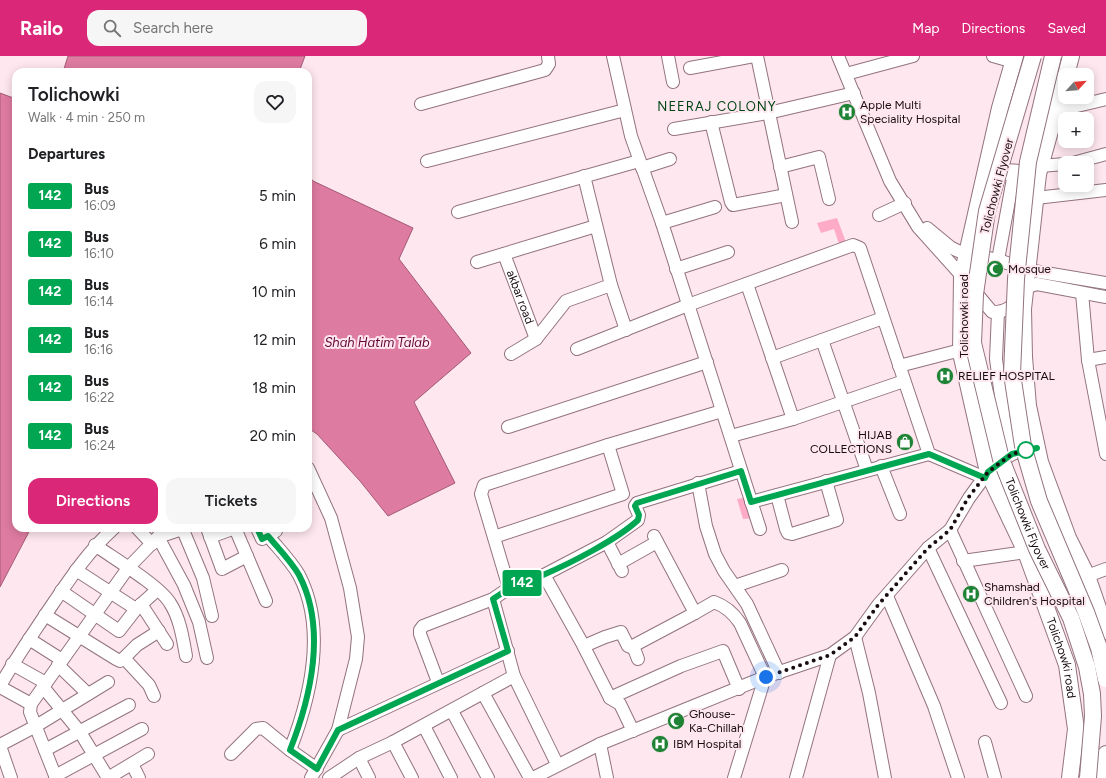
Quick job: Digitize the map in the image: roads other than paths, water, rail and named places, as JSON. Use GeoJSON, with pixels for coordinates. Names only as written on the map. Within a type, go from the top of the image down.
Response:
{"type":"FeatureCollection","features":[{"type":"Feature","properties":{"kind":"main road","name":"Tolichowki Flyover"},"geometry":{"type":"LineString","coordinates":[[1033,56],[987,212],[975,294],[973,343],[1001,459],[1037,550],[1071,618],[1087,667],[1092,694],[1093,716],[1088,778]]}},
{"type":"Feature","properties":{"kind":"main road","name":"Tolichowki Flyover"},"geometry":{"type":"LineString","coordinates":[[1053,56],[1028,162],[1016,279],[1012,374],[1023,446],[1039,501],[1086,612],[1106,678]]}},
{"type":"Feature","properties":{"kind":"main road"},"geometry":{"type":"LineString","coordinates":[[1067,68],[1071,56]]}},
{"type":"Feature","properties":{"kind":"main road","name":"Tolichowki road"},"geometry":{"type":"LineString","coordinates":[[1011,58],[962,276],[961,353],[987,475],[1026,552],[1067,665],[1076,729],[1070,778]]}},
{"type":"Feature","properties":{"kind":"main road"},"geometry":{"type":"LineString","coordinates":[[1058,103],[1039,170],[1023,309],[1024,357],[1028,406],[1040,462],[1068,538],[1087,576],[1106,630]]}},
{"type":"Feature","properties":{"kind":"main road"},"geometry":{"type":"LineString","coordinates":[[986,171],[1014,173],[1039,170]]}},
{"type":"Feature","properties":{"kind":"main road"},"geometry":{"type":"LineString","coordinates":[[1102,778],[1106,754]]}},
{"type":"Feature","properties":{"kind":"street"},"geometry":{"type":"LineString","coordinates":[[421,104],[545,70],[549,64],[548,56]]}},
{"type":"Feature","properties":{"kind":"street"},"geometry":{"type":"LineString","coordinates":[[613,56],[625,110],[640,164],[662,223],[760,529]]}},
{"type":"Feature","properties":{"kind":"street"},"geometry":{"type":"LineString","coordinates":[[668,56],[673,82]]}},
{"type":"Feature","properties":{"kind":"street"},"geometry":{"type":"LineString","coordinates":[[690,68],[755,56],[792,222]]}},
{"type":"Feature","properties":{"kind":"street"},"geometry":{"type":"LineString","coordinates":[[838,56],[890,181],[914,218],[918,227],[962,276],[987,308],[992,312],[1005,311],[1011,307],[1026,288],[1037,284],[1106,297]]}},
{"type":"Feature","properties":{"kind":"street"},"geometry":{"type":"LineString","coordinates":[[846,74],[913,56]]}},
{"type":"Feature","properties":{"kind":"street"},"geometry":{"type":"LineString","coordinates":[[994,56],[1011,58]]}},
{"type":"Feature","properties":{"kind":"street"},"geometry":{"type":"LineString","coordinates":[[674,129],[768,113],[854,93]]}},
{"type":"Feature","properties":{"kind":"street"},"geometry":{"type":"LineString","coordinates":[[1056,111],[1106,99]]}},
{"type":"Feature","properties":{"kind":"street"},"geometry":{"type":"LineString","coordinates":[[427,160],[625,110]]}},
{"type":"Feature","properties":{"kind":"street"},"geometry":{"type":"LineString","coordinates":[[711,122],[730,202],[733,204],[786,195]]}},
{"type":"Feature","properties":{"kind":"street"},"geometry":{"type":"LineString","coordinates":[[1094,157],[1106,154]]}},
{"type":"Feature","properties":{"kind":"street"},"geometry":{"type":"LineString","coordinates":[[780,167],[819,157],[829,199]]}},
{"type":"Feature","properties":{"kind":"street"},"geometry":{"type":"LineString","coordinates":[[458,212],[584,176],[670,159]]}},
{"type":"Feature","properties":{"kind":"street"},"geometry":{"type":"LineString","coordinates":[[1039,170],[1058,166]]}},
{"type":"Feature","properties":{"kind":"street"},"geometry":{"type":"LineString","coordinates":[[998,260],[1014,173]]}},
{"type":"Feature","properties":{"kind":"street"},"geometry":{"type":"LineString","coordinates":[[584,176],[611,285],[626,330]]}},
{"type":"Feature","properties":{"kind":"street"},"geometry":{"type":"LineString","coordinates":[[1036,198],[1106,190]]}},
{"type":"Feature","properties":{"kind":"street"},"geometry":{"type":"LineString","coordinates":[[879,215],[904,203]]}},
{"type":"Feature","properties":{"kind":"street"},"geometry":{"type":"LineString","coordinates":[[662,223],[715,207]]}},
{"type":"Feature","properties":{"kind":"street"},"geometry":{"type":"LineString","coordinates":[[914,218],[950,247],[966,254],[998,260],[1028,270],[1106,283]]}},
{"type":"Feature","properties":{"kind":"street"},"geometry":{"type":"LineString","coordinates":[[477,262],[596,226]]}},
{"type":"Feature","properties":{"kind":"street"},"geometry":{"type":"LineString","coordinates":[[577,349],[688,305],[853,245],[857,246],[860,248],[929,454]]}},
{"type":"Feature","properties":{"kind":"street"},"geometry":{"type":"LineString","coordinates":[[676,269],[728,252]]}},
{"type":"Feature","properties":{"kind":"street","name":"akbar road"},"geometry":{"type":"LineString","coordinates":[[504,254],[536,339]]}},
{"type":"Feature","properties":{"kind":"street"},"geometry":{"type":"LineString","coordinates":[[747,284],[794,419]]}},
{"type":"Feature","properties":{"kind":"street"},"geometry":{"type":"LineString","coordinates":[[511,354],[536,339],[566,301],[611,285]]}},
{"type":"Feature","properties":{"kind":"street"},"geometry":{"type":"LineString","coordinates":[[1082,293],[1088,360],[1102,409],[1106,454]]}},
{"type":"Feature","properties":{"kind":"street"},"geometry":{"type":"LineString","coordinates":[[998,312],[996,359],[1004,419],[1012,454]]}},
{"type":"Feature","properties":{"kind":"street"},"geometry":{"type":"LineString","coordinates":[[772,358],[883,318]]}},
{"type":"Feature","properties":{"kind":"street"},"geometry":{"type":"LineString","coordinates":[[822,340],[842,402],[867,470]]}},
{"type":"Feature","properties":{"kind":"street"},"geometry":{"type":"LineString","coordinates":[[899,366],[953,352],[961,353]]}},
{"type":"Feature","properties":{"kind":"street"},"geometry":{"type":"LineString","coordinates":[[1088,360],[1106,357]]}},
{"type":"Feature","properties":{"kind":"street"},"geometry":{"type":"LineString","coordinates":[[508,427],[707,362]]}},
{"type":"Feature","properties":{"kind":"street"},"geometry":{"type":"LineString","coordinates":[[731,436],[794,419],[904,381]]}},
{"type":"Feature","properties":{"kind":"street"},"geometry":{"type":"LineString","coordinates":[[509,588],[481,494],[484,485],[608,445],[722,412]]}},
{"type":"Feature","properties":{"kind":"street"},"geometry":{"type":"LineString","coordinates":[[494,536],[624,494],[608,445]]}},
{"type":"Feature","properties":{"kind":"street"},"geometry":{"type":"LineString","coordinates":[[533,778],[557,764],[600,744],[766,677],[830,655],[855,637],[878,605],[928,548],[950,530],[968,498],[987,475],[1012,454],[1037,448]]}},
{"type":"Feature","properties":{"kind":"street"},"geometry":{"type":"LineString","coordinates":[[751,502],[929,454],[987,475]]}},
{"type":"Feature","properties":{"kind":"street"},"geometry":{"type":"LineString","coordinates":[[881,466],[900,514]]}},
{"type":"Feature","properties":{"kind":"street"},"geometry":{"type":"LineString","coordinates":[[438,682],[420,634],[421,628],[493,599],[509,588],[544,574],[607,542],[638,520],[639,515],[635,506],[637,503],[741,471]]}},
{"type":"Feature","properties":{"kind":"street"},"geometry":{"type":"LineString","coordinates":[[231,754],[256,729],[260,727],[267,730],[314,773],[338,730],[356,659],[358,636],[350,588],[331,518],[312,477]]}},
{"type":"Feature","properties":{"kind":"street"},"geometry":{"type":"LineString","coordinates":[[777,495],[788,533],[792,534],[799,532],[837,520],[826,481]]}},
{"type":"Feature","properties":{"kind":"street"},"geometry":{"type":"LineString","coordinates":[[698,483],[706,526],[716,554],[724,571],[747,604],[779,673]]}},
{"type":"Feature","properties":{"kind":"street"},"geometry":{"type":"LineString","coordinates":[[950,530],[1026,696]]}},
{"type":"Feature","properties":{"kind":"street"},"geometry":{"type":"LineString","coordinates":[[31,704],[0,687],[12,664],[61,591],[95,545],[110,532]]}},
{"type":"Feature","properties":{"kind":"street"},"geometry":{"type":"LineString","coordinates":[[143,532],[155,540],[184,585],[199,622],[207,658]]}},
{"type":"Feature","properties":{"kind":"street"},"geometry":{"type":"LineString","coordinates":[[142,729],[55,777],[30,712],[31,704],[110,591],[128,568],[155,540],[172,532]]}},
{"type":"Feature","properties":{"kind":"street"},"geometry":{"type":"LineString","coordinates":[[184,532],[200,571],[212,616]]}},
{"type":"Feature","properties":{"kind":"street"},"geometry":{"type":"LineString","coordinates":[[209,532],[222,569],[248,556]]}},
{"type":"Feature","properties":{"kind":"street"},"geometry":{"type":"LineString","coordinates":[[237,532],[266,601]]}},
{"type":"Feature","properties":{"kind":"street"},"geometry":{"type":"LineString","coordinates":[[259,532],[262,539],[272,533],[298,574],[308,598],[315,646],[309,689],[298,730],[290,750]]}},
{"type":"Feature","properties":{"kind":"street"},"geometry":{"type":"LineString","coordinates":[[607,542],[620,568],[656,539],[695,613]]}},
{"type":"Feature","properties":{"kind":"street"},"geometry":{"type":"LineString","coordinates":[[95,545],[128,568],[169,601],[177,617],[186,656]]}},
{"type":"Feature","properties":{"kind":"street"},"geometry":{"type":"LineString","coordinates":[[928,548],[1001,703]]}},
{"type":"Feature","properties":{"kind":"street"},"geometry":{"type":"LineString","coordinates":[[963,561],[1026,552]]}},
{"type":"Feature","properties":{"kind":"street"},"geometry":{"type":"LineString","coordinates":[[1087,576],[1106,569]]}},
{"type":"Feature","properties":{"kind":"street"},"geometry":{"type":"LineString","coordinates":[[76,570],[139,607],[159,631],[167,644]]}},
{"type":"Feature","properties":{"kind":"street"},"geometry":{"type":"LineString","coordinates":[[735,586],[782,570]]}},
{"type":"Feature","properties":{"kind":"street"},"geometry":{"type":"LineString","coordinates":[[544,574],[584,646],[610,698],[620,704],[633,731]]}},
{"type":"Feature","properties":{"kind":"street"},"geometry":{"type":"LineString","coordinates":[[61,591],[119,631],[139,607],[157,590]]}},
{"type":"Feature","properties":{"kind":"street"},"geometry":{"type":"LineString","coordinates":[[887,596],[934,706],[958,778]]}},
{"type":"Feature","properties":{"kind":"street"},"geometry":{"type":"LineString","coordinates":[[493,599],[514,676],[557,764]]}},
{"type":"Feature","properties":{"kind":"street"},"geometry":{"type":"LineString","coordinates":[[584,646],[621,632],[629,648],[714,602],[724,606],[740,623],[766,677],[734,778]]}},
{"type":"Feature","properties":{"kind":"street"},"geometry":{"type":"LineString","coordinates":[[45,615],[116,660],[120,661],[137,645],[159,631]]}},
{"type":"Feature","properties":{"kind":"street"},"geometry":{"type":"LineString","coordinates":[[855,637],[885,778]]}},
{"type":"Feature","properties":{"kind":"street"},"geometry":{"type":"LineString","coordinates":[[29,639],[60,662],[88,694]]}},
{"type":"Feature","properties":{"kind":"street"},"geometry":{"type":"LineString","coordinates":[[633,646],[638,659]]}},
{"type":"Feature","properties":{"kind":"street"},"geometry":{"type":"LineString","coordinates":[[338,730],[438,682],[508,651]]}},
{"type":"Feature","properties":{"kind":"street"},"geometry":{"type":"LineString","coordinates":[[610,698],[681,666],[723,651],[739,689]]}},
{"type":"Feature","properties":{"kind":"street"},"geometry":{"type":"LineString","coordinates":[[796,778],[830,655]]}},
{"type":"Feature","properties":{"kind":"street"},"geometry":{"type":"LineString","coordinates":[[124,658],[149,685],[154,696]]}},
{"type":"Feature","properties":{"kind":"street"},"geometry":{"type":"LineString","coordinates":[[12,664],[44,685],[80,732],[108,778],[148,754]]}},
{"type":"Feature","properties":{"kind":"street"},"geometry":{"type":"LineString","coordinates":[[329,778],[359,758],[394,742],[514,676]]}},
{"type":"Feature","properties":{"kind":"street"},"geometry":{"type":"LineString","coordinates":[[11,778],[0,745],[36,726],[108,682]]}},
{"type":"Feature","properties":{"kind":"street"},"geometry":{"type":"LineString","coordinates":[[483,693],[530,778]]}},
{"type":"Feature","properties":{"kind":"street"},"geometry":{"type":"LineString","coordinates":[[45,750],[129,705]]}},
{"type":"Feature","properties":{"kind":"street"},"geometry":{"type":"LineString","coordinates":[[452,711],[488,778]]}},
{"type":"Feature","properties":{"kind":"street"},"geometry":{"type":"LineString","coordinates":[[424,726],[451,778]]}},
{"type":"Feature","properties":{"kind":"street"},"geometry":{"type":"LineString","coordinates":[[394,742],[412,778]]}},
{"type":"Feature","properties":{"kind":"street"},"geometry":{"type":"LineString","coordinates":[[985,742],[995,778]]}},
{"type":"Feature","properties":{"kind":"street"},"geometry":{"type":"LineString","coordinates":[[600,744],[607,778]]}},
{"type":"Feature","properties":{"kind":"street"},"geometry":{"type":"LineString","coordinates":[[359,758],[369,778]]}},
{"type":"Feature","properties":{"kind":"street"},"geometry":{"type":"LineString","coordinates":[[132,764],[138,778]]}},
{"type":"Feature","properties":{"kind":"water"},"geometry":{"type":"Polygon","coordinates":[[[68,56],[305,56],[300,68],[64,68],[68,56]]]}},
{"type":"Feature","properties":{"kind":"water"},"geometry":{"type":"Polygon","coordinates":[[[0,93],[12,98],[12,532],[29,532],[0,587],[0,93]]]}},
{"type":"Feature","properties":{"kind":"water","name":"Shah Hatim Talab"},"geometry":{"type":"Polygon","coordinates":[[[312,180],[413,228],[399,259],[471,353],[414,402],[455,483],[388,516],[360,481],[317,434],[312,431],[312,180]]]}},
{"type":"Feature","properties":{"kind":"place","name":"Apple Multi Speciality Hospital"},"geometry":{"type":"Point","coordinates":[847,112]}},
{"type":"Feature","properties":{"kind":"place","name":"Mosque"},"geometry":{"type":"Point","coordinates":[995,269]}},
{"type":"Feature","properties":{"kind":"place","name":"RELIEF HOSPITAL"},"geometry":{"type":"Point","coordinates":[945,376]}},
{"type":"Feature","properties":{"kind":"place","name":"HIJAB COLLECTIONS"},"geometry":{"type":"Point","coordinates":[905,442]}},
{"type":"Feature","properties":{"kind":"place","name":"Shamshad Children's Hospital"},"geometry":{"type":"Point","coordinates":[971,594]}},
{"type":"Feature","properties":{"kind":"place","name":"Ghouse- Ka-Chillah"},"geometry":{"type":"Point","coordinates":[676,721]}},
{"type":"Feature","properties":{"kind":"place","name":"IBM Hospital"},"geometry":{"type":"Point","coordinates":[660,744]}},
{"type":"Feature","properties":{"kind":"district","name":"NEERAJ COLONY"},"geometry":{"type":"Point","coordinates":[717,106]}}]}
